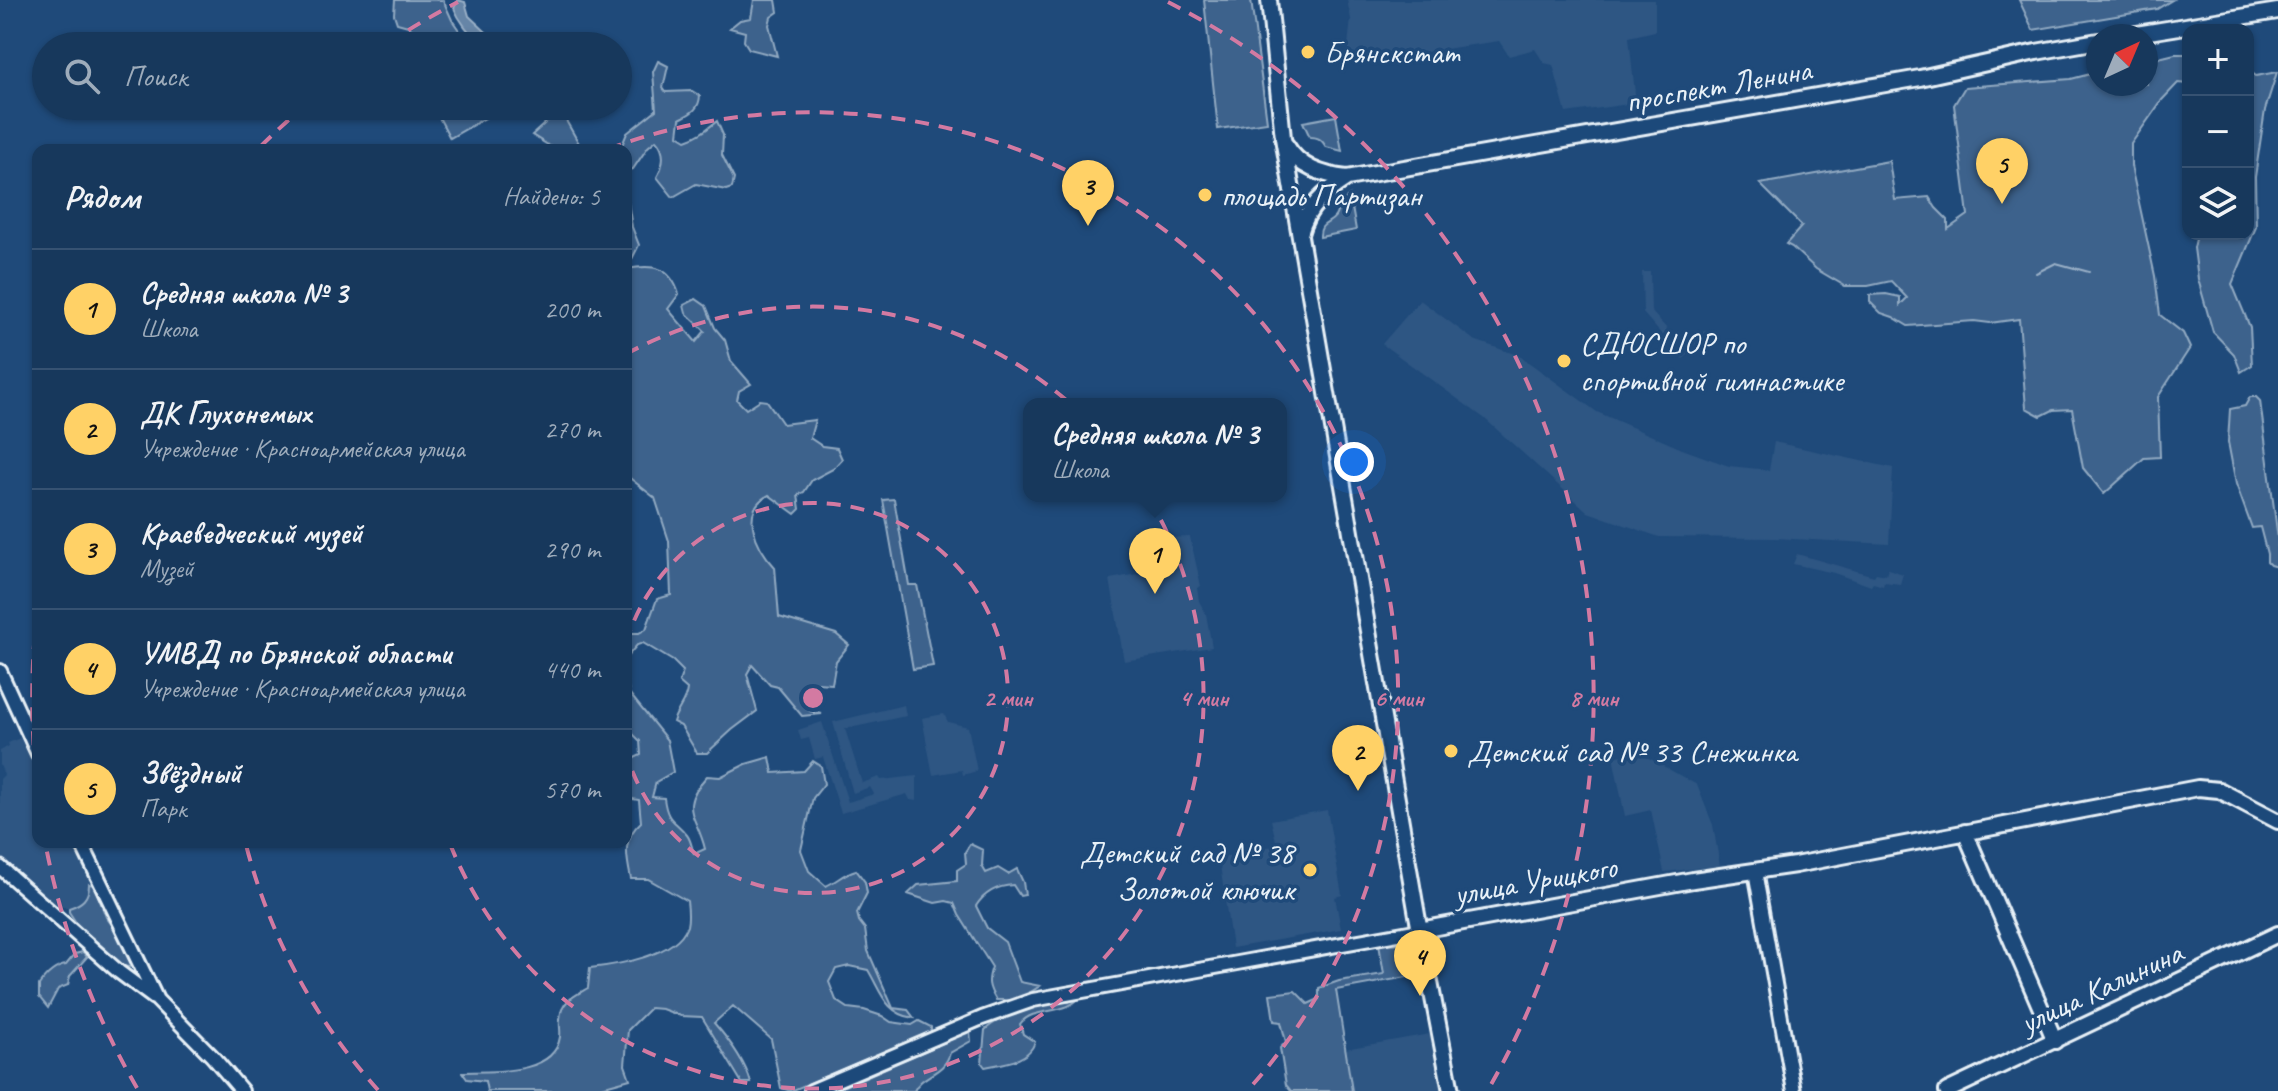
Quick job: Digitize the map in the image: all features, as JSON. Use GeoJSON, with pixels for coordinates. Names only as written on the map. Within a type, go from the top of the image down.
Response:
{"type":"FeatureCollection","features":[{"type":"Feature","properties":{"kind":"main road"},"geometry":{"type":"LineString","coordinates":[[1269,0],[1283,138],[1420,930],[1451,1091]]}},
{"type":"Feature","properties":{"kind":"main road"},"geometry":{"type":"LineString","coordinates":[[2158,30],[2278,11]]}},
{"type":"Feature","properties":{"kind":"main road","name":"проспект Ленина"},"geometry":{"type":"LineString","coordinates":[[1347,178],[1920,78],[2086,43]]}},
{"type":"Feature","properties":{"kind":"main road"},"geometry":{"type":"LineString","coordinates":[[1283,138],[1291,154],[1309,168],[1347,178]]}},
{"type":"Feature","properties":{"kind":"main road"},"geometry":{"type":"LineString","coordinates":[[1300,236],[1315,203],[1347,178]]}},
{"type":"Feature","properties":{"kind":"main road"},"geometry":{"type":"LineString","coordinates":[[0,671],[32,741]]}},
{"type":"Feature","properties":{"kind":"main road","name":"улица Урицкого"},"geometry":{"type":"LineString","coordinates":[[811,1091],[982,1018],[1042,997],[1693,880],[1795,865],[2198,788],[2219,790],[2278,821]]}},
{"type":"Feature","properties":{"kind":"main road"},"geometry":{"type":"LineString","coordinates":[[1965,832],[2055,1041]]}},
{"type":"Feature","properties":{"kind":"main road"},"geometry":{"type":"LineString","coordinates":[[84,848],[157,1000]]}},
{"type":"Feature","properties":{"kind":"main road"},"geometry":{"type":"LineString","coordinates":[[0,867],[119,972],[157,1000],[242,1091]]}},
{"type":"Feature","properties":{"kind":"main road"},"geometry":{"type":"LineString","coordinates":[[1755,871],[1794,1091]]}},
{"type":"Feature","properties":{"kind":"main road","name":"улица Калинина"},"geometry":{"type":"LineString","coordinates":[[1947,1091],[2278,934]]}},
{"type":"Feature","properties":{"kind":"shaded area"},"geometry":{"type":"Polygon","coordinates":[[[395,0],[443,0],[460,32],[415,32],[397,23],[395,0]]]}},
{"type":"Feature","properties":{"kind":"shaded area"},"geometry":{"type":"Polygon","coordinates":[[[458,0],[465,2],[469,16],[486,32],[470,32],[454,8],[458,0]]]}},
{"type":"Feature","properties":{"kind":"shaded area"},"geometry":{"type":"Polygon","coordinates":[[[754,0],[776,0],[778,12],[771,17],[769,25],[777,56],[749,49],[744,41],[745,32],[730,28],[740,20],[751,18],[754,0]]]}},
{"type":"Feature","properties":{"kind":"shaded area"},"geometry":{"type":"Polygon","coordinates":[[[1204,0],[1251,0],[1267,122],[1218,129],[1204,0]]]}},
{"type":"Feature","properties":{"kind":"shaded area"},"geometry":{"type":"Polygon","coordinates":[[[1347,0],[1655,0],[1655,31],[1629,37],[1636,103],[1566,113],[1553,65],[1544,63],[1535,49],[1509,56],[1499,41],[1350,63],[1348,45],[1351,19],[1347,0]]]}},
{"type":"Feature","properties":{"kind":"shaded area"},"geometry":{"type":"Polygon","coordinates":[[[2019,0],[2172,0],[2157,9],[2033,30],[2019,0]]]}},
{"type":"Feature","properties":{"kind":"shaded area"},"geometry":{"type":"Polygon","coordinates":[[[2182,54],[2182,83],[2178,83],[2162,100],[2131,144],[2131,166],[2155,276],[2160,315],[2183,333],[2190,348],[2158,397],[2160,457],[2144,458],[2104,494],[2083,468],[2072,409],[2053,410],[2041,416],[2026,408],[2019,319],[1908,326],[1881,313],[1870,302],[1870,295],[1900,297],[1900,305],[1907,298],[1891,281],[1868,286],[1845,286],[1816,269],[1786,244],[1802,226],[1760,184],[1889,161],[1895,200],[1929,197],[1948,220],[1948,229],[1968,215],[1954,105],[1965,87],[2071,79],[2086,75],[2086,96],[2158,96],[2158,58],[2182,54]]]}},
{"type":"Feature","properties":{"kind":"shaded area"},"geometry":{"type":"Polygon","coordinates":[[[658,61],[668,66],[663,88],[666,92],[692,91],[700,96],[696,108],[680,119],[678,135],[686,140],[717,121],[723,135],[722,155],[734,179],[732,188],[726,190],[696,184],[673,197],[657,177],[663,158],[656,140],[632,169],[632,144],[622,144],[627,133],[656,110],[653,72],[658,61]]]}},
{"type":"Feature","properties":{"kind":"shaded area"},"geometry":{"type":"Polygon","coordinates":[[[2277,72],[2265,110],[2255,177],[2254,232],[2254,74],[2277,72]]]}},
{"type":"Feature","properties":{"kind":"shaded area"},"geometry":{"type":"Polygon","coordinates":[[[1336,116],[1342,151],[1326,147],[1320,139],[1310,137],[1303,122],[1336,116]]]}},
{"type":"Feature","properties":{"kind":"shaded area"},"geometry":{"type":"Polygon","coordinates":[[[440,120],[482,120],[450,138],[440,120]]]}},
{"type":"Feature","properties":{"kind":"shaded area"},"geometry":{"type":"Polygon","coordinates":[[[549,120],[566,120],[579,144],[546,144],[532,135],[549,120]]]}},
{"type":"Feature","properties":{"kind":"shaded area"},"geometry":{"type":"Polygon","coordinates":[[[1350,196],[1356,230],[1320,237],[1322,227],[1335,216],[1338,204],[1350,196]]]}},
{"type":"Feature","properties":{"kind":"shaded area"},"geometry":{"type":"Polygon","coordinates":[[[632,227],[639,245],[632,259],[632,227]]]}},
{"type":"Feature","properties":{"kind":"shaded area"},"geometry":{"type":"Polygon","coordinates":[[[2196,240],[2251,240],[2232,284],[2250,327],[2252,365],[2241,372],[2234,354],[2213,332],[2198,279],[2196,240]]]}},
{"type":"Feature","properties":{"kind":"shaded area"},"geometry":{"type":"Polygon","coordinates":[[[645,267],[659,269],[671,278],[679,294],[668,309],[696,342],[705,331],[686,313],[684,305],[696,299],[706,306],[715,328],[725,340],[731,361],[751,384],[739,391],[737,400],[746,409],[760,400],[767,401],[783,424],[815,420],[810,438],[822,446],[837,448],[842,459],[833,469],[812,480],[798,495],[800,509],[795,514],[769,495],[754,510],[753,519],[757,540],[775,567],[779,617],[836,634],[849,645],[836,661],[832,684],[808,685],[803,701],[810,711],[822,714],[802,716],[778,687],[770,685],[752,665],[747,674],[757,711],[707,753],[697,753],[681,726],[673,722],[687,689],[679,682],[683,671],[673,661],[643,643],[632,651],[632,633],[646,629],[657,599],[671,595],[669,541],[655,498],[632,480],[632,268],[645,267]]]}},
{"type":"Feature","properties":{"kind":"shaded area"},"geometry":{"type":"Polygon","coordinates":[[[1642,272],[1650,272],[1651,311],[1683,347],[1706,330],[1715,341],[1708,347],[1703,342],[1683,359],[1643,313],[1642,272]]]}},
{"type":"Feature","properties":{"kind":"shaded area"},"geometry":{"type":"Polygon","coordinates":[[[1420,300],[1474,340],[1520,356],[1597,412],[1729,466],[1769,470],[1774,442],[1893,468],[1889,544],[1774,538],[1659,537],[1588,512],[1484,418],[1382,344],[1420,300]]]}},
{"type":"Feature","properties":{"kind":"shaded area"},"geometry":{"type":"Polygon","coordinates":[[[2250,397],[2260,401],[2278,539],[2277,567],[2267,562],[2260,527],[2252,528],[2236,484],[2228,442],[2230,409],[2245,406],[2250,397]]]}},
{"type":"Feature","properties":{"kind":"shaded area"},"geometry":{"type":"Polygon","coordinates":[[[894,499],[909,585],[917,585],[933,666],[913,669],[883,500],[894,499]]]}},
{"type":"Feature","properties":{"kind":"shaded area"},"geometry":{"type":"Polygon","coordinates":[[[1164,531],[1166,538],[1190,537],[1201,586],[1197,588],[1199,601],[1206,614],[1212,647],[1124,661],[1110,579],[1143,573],[1146,569],[1139,536],[1164,531]]]}},
{"type":"Feature","properties":{"kind":"shaded area"},"geometry":{"type":"Polygon","coordinates":[[[1797,554],[1874,576],[1876,573],[1886,575],[1888,569],[1903,574],[1900,584],[1884,582],[1883,586],[1873,583],[1871,586],[1834,573],[1793,564],[1797,554]]]}},
{"type":"Feature","properties":{"kind":"shaded area"},"geometry":{"type":"Polygon","coordinates":[[[632,697],[667,740],[673,772],[656,782],[652,797],[664,798],[669,816],[688,837],[694,854],[705,849],[691,805],[698,787],[707,776],[720,777],[746,764],[770,757],[773,773],[804,771],[813,761],[821,766],[824,784],[813,798],[801,850],[809,871],[826,886],[856,870],[865,882],[867,893],[857,913],[865,929],[868,951],[893,1008],[908,1010],[914,1018],[890,1007],[868,970],[849,966],[836,969],[829,982],[836,1000],[848,1008],[864,1010],[891,1022],[912,1025],[919,1021],[931,1027],[931,1032],[791,1091],[781,1088],[771,1039],[733,1006],[714,1023],[736,1051],[751,1083],[742,1083],[702,1017],[681,1016],[650,1008],[628,1030],[625,1065],[630,1079],[587,1091],[487,1091],[485,1081],[467,1079],[462,1072],[520,1069],[546,1059],[555,1050],[560,1037],[563,1008],[569,1000],[588,988],[590,968],[659,952],[681,936],[687,926],[687,901],[648,879],[631,879],[628,848],[632,848],[632,833],[641,822],[639,800],[632,799],[632,759],[641,755],[640,741],[632,733],[632,697]]]}},
{"type":"Feature","properties":{"kind":"shaded area"},"geometry":{"type":"Polygon","coordinates":[[[904,705],[906,716],[845,729],[862,783],[879,777],[881,780],[917,776],[917,801],[910,800],[907,794],[841,813],[823,757],[815,759],[809,738],[801,740],[798,730],[822,722],[848,802],[874,794],[870,787],[853,793],[833,722],[904,705]]]}},
{"type":"Feature","properties":{"kind":"shaded area"},"geometry":{"type":"Polygon","coordinates":[[[944,714],[948,722],[968,727],[977,771],[963,775],[962,770],[933,775],[922,718],[944,714]]]}},
{"type":"Feature","properties":{"kind":"shaded area"},"geometry":{"type":"Polygon","coordinates":[[[20,738],[32,763],[32,848],[74,848],[89,879],[89,891],[80,905],[69,908],[55,905],[0,856],[0,779],[4,775],[0,751],[9,746],[8,743],[20,738]]]}},
{"type":"Feature","properties":{"kind":"shaded area"},"geometry":{"type":"Polygon","coordinates":[[[1638,752],[1697,785],[1713,825],[1720,866],[1664,872],[1651,810],[1625,816],[1613,757],[1638,752]]]}},
{"type":"Feature","properties":{"kind":"shaded area"},"geometry":{"type":"Polygon","coordinates":[[[1327,810],[1342,895],[1335,897],[1341,929],[1232,948],[1219,858],[1277,845],[1271,820],[1327,810]]]}},
{"type":"Feature","properties":{"kind":"shaded area"},"geometry":{"type":"Polygon","coordinates":[[[970,844],[983,850],[982,866],[986,873],[998,868],[1008,874],[1017,869],[1023,882],[1025,895],[1020,896],[1013,885],[1002,887],[987,893],[976,906],[987,928],[1005,942],[1020,982],[1040,986],[1018,1000],[996,1000],[989,984],[992,967],[954,903],[935,903],[908,894],[918,885],[957,881],[957,870],[966,864],[965,852],[970,844]]]}},
{"type":"Feature","properties":{"kind":"shaded area"},"geometry":{"type":"Polygon","coordinates":[[[89,884],[94,885],[106,917],[122,938],[133,964],[130,967],[122,966],[77,924],[69,912],[69,908],[86,897],[89,884]]]}},
{"type":"Feature","properties":{"kind":"shaded area"},"geometry":{"type":"Polygon","coordinates":[[[1412,943],[1418,975],[1336,990],[1352,1091],[1291,1091],[1286,1085],[1280,1048],[1286,1042],[1281,1022],[1274,1021],[1270,994],[1295,991],[1308,1004],[1319,999],[1319,988],[1339,981],[1384,974],[1379,944],[1412,943]]]}},
{"type":"Feature","properties":{"kind":"shaded area"},"geometry":{"type":"Polygon","coordinates":[[[83,952],[87,957],[70,976],[68,985],[58,989],[48,1008],[39,997],[39,985],[51,972],[66,965],[75,954],[83,952]]]}},
{"type":"Feature","properties":{"kind":"shaded area"},"geometry":{"type":"Polygon","coordinates":[[[1081,995],[1068,1006],[1026,1018],[1020,1024],[1023,1034],[1035,1042],[1027,1054],[985,1067],[982,1063],[985,1030],[992,1024],[1037,1005],[1069,1002],[1081,995]]]}},
{"type":"Feature","properties":{"kind":"shaded area"},"geometry":{"type":"Polygon","coordinates":[[[970,1031],[971,1041],[950,1053],[943,1066],[917,1085],[914,1091],[833,1091],[970,1031]]]}},
{"type":"Feature","properties":{"kind":"shaded area"},"geometry":{"type":"Polygon","coordinates":[[[1430,1034],[1444,1091],[1351,1091],[1345,1049],[1430,1034]]]}},
{"type":"Feature","properties":{"kind":"waterway"},"geometry":{"type":"LineString","coordinates":[[2036,273],[2056,263],[2089,272]]}},
{"type":"Feature","properties":{"kind":"place","name":"Брянскстат"},"geometry":{"type":"Point","coordinates":[1308,52]}},
{"type":"Feature","properties":{"kind":"place","name":"площадь Партизан"},"geometry":{"type":"Point","coordinates":[1205,195]}},
{"type":"Feature","properties":{"kind":"place","name":"Звёздный"},"geometry":{"type":"Point","coordinates":[2002,204]}},
{"type":"Feature","properties":{"kind":"place","name":"Краеведческий музей"},"geometry":{"type":"Point","coordinates":[1088,226]}},
{"type":"Feature","properties":{"kind":"place","name":"СДЮСШОР по спортивной гимнастике"},"geometry":{"type":"Point","coordinates":[1564,361]}},
{"type":"Feature","properties":{"kind":"place","name":"Средняя школа № 3"},"geometry":{"type":"Point","coordinates":[1155,594]}},
{"type":"Feature","properties":{"kind":"place","name":"Детский сад № 33 Снежинка"},"geometry":{"type":"Point","coordinates":[1451,751]}},
{"type":"Feature","properties":{"kind":"place","name":"ДК Глухонемых"},"geometry":{"type":"Point","coordinates":[1358,791]}},
{"type":"Feature","properties":{"kind":"place","name":"Детский сад № 38 Золотой ключик"},"geometry":{"type":"Point","coordinates":[1310,870]}},
{"type":"Feature","properties":{"kind":"place","name":"УМВД по Брянской области"},"geometry":{"type":"Point","coordinates":[1420,996]}}]}
